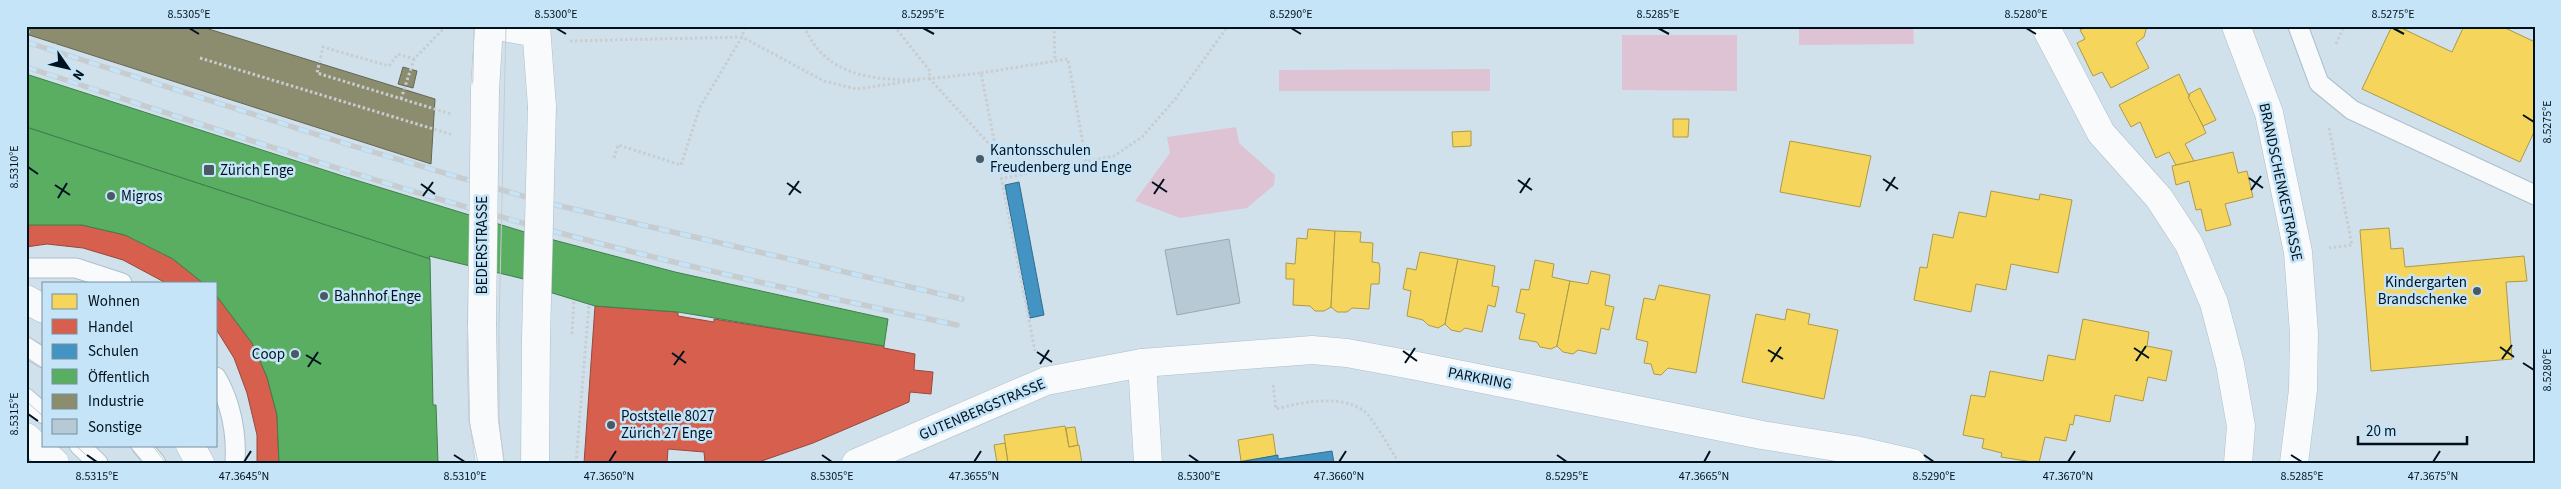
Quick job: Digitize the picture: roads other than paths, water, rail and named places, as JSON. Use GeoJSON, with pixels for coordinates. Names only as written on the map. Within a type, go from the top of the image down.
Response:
{"type":"FeatureCollection","features":[{"type":"Feature","properties":{"kind":"street","name":"BEDERSTRASSE"},"geometry":{"type":"LineString","coordinates":[[489,26],[485,90],[482,325],[484,421],[490,463]]}},
{"type":"Feature","properties":{"kind":"street"},"geometry":{"type":"LineString","coordinates":[[498,26],[536,30],[542,108],[535,463]]}},
{"type":"Feature","properties":{"kind":"street"},"geometry":{"type":"LineString","coordinates":[[2045,26],[2101,133],[2159,198],[2190,244],[2214,303],[2230,364],[2241,426],[2238,463]]}},
{"type":"Feature","properties":{"kind":"street","name":"BRANDSCHENKESTRASSE"},"geometry":{"type":"LineString","coordinates":[[2236,26],[2269,113],[2298,252],[2304,333],[2303,390],[2294,463]]}},
{"type":"Feature","properties":{"kind":"street"},"geometry":{"type":"LineString","coordinates":[[26,300],[42,308]]}},
{"type":"Feature","properties":{"kind":"street","name":"PARKRING"},"geometry":{"type":"LineString","coordinates":[[1142,363],[1250,353],[1312,350],[1347,353],[1762,435],[1855,450],[1912,463]]}},
{"type":"Feature","properties":{"kind":"street"},"geometry":{"type":"LineString","coordinates":[[1142,363],[1148,463]]}},
{"type":"Feature","properties":{"kind":"street","name":"GUTENBERGSTRASSE"},"geometry":{"type":"LineString","coordinates":[[856,463],[1041,370],[1142,363]]}},
{"type":"Feature","properties":{"kind":"street"},"geometry":{"type":"LineString","coordinates":[[26,437],[55,463]]}},
{"type":"Feature","properties":{"kind":"street"},"geometry":{"type":"LineString","coordinates":[[191,446],[200,463]]}},
{"type":"Feature","properties":{"kind":"lane"},"geometry":{"type":"LineString","coordinates":[[2298,26],[2319,83],[2352,110],[2535,194]]}},
{"type":"Feature","properties":{"kind":"lane"},"geometry":{"type":"LineString","coordinates":[[26,268],[76,268],[119,282]]}},
{"type":"Feature","properties":{"kind":"lane"},"geometry":{"type":"LineString","coordinates":[[26,347],[42,357]]}},
{"type":"Feature","properties":{"kind":"lane"},"geometry":{"type":"LineString","coordinates":[[218,382],[231,414],[236,448],[234,463]]}},
{"type":"Feature","properties":{"kind":"lane"},"geometry":{"type":"LineString","coordinates":[[26,398],[42,412]]}},
{"type":"Feature","properties":{"kind":"lane"},"geometry":{"type":"LineString","coordinates":[[80,446],[98,463]]}},
{"type":"Feature","properties":{"kind":"lane"},"geometry":{"type":"LineString","coordinates":[[142,446],[156,463]]}},
{"type":"Feature","properties":{"kind":"tram line"},"geometry":{"type":"LineString","coordinates":[[474,26],[467,355],[469,421],[478,463]]}},
{"type":"Feature","properties":{"kind":"tram line"},"geometry":{"type":"LineString","coordinates":[[504,463],[499,420],[499,329],[506,26]]}},
{"type":"Feature","properties":{"kind":"tram line"},"geometry":{"type":"LineString","coordinates":[[26,335],[42,346]]}},
{"type":"Feature","properties":{"kind":"tram line"},"geometry":{"type":"LineString","coordinates":[[26,357],[42,368]]}},
{"type":"Feature","properties":{"kind":"tram line"},"geometry":{"type":"LineString","coordinates":[[26,401],[42,415]]}},
{"type":"Feature","properties":{"kind":"tram line"},"geometry":{"type":"LineString","coordinates":[[76,446],[95,463]]}},
{"type":"Feature","properties":{"kind":"tram line"},"geometry":{"type":"LineString","coordinates":[[130,446],[144,463]]}},
{"type":"Feature","properties":{"kind":"tram line"},"geometry":{"type":"LineString","coordinates":[[153,446],[166,463]]}},
{"type":"Feature","properties":{"kind":"railway"},"geometry":{"type":"LineString","coordinates":[[26,42],[353,146],[543,202],[962,299]]}},
{"type":"Feature","properties":{"kind":"railway"},"geometry":{"type":"LineString","coordinates":[[26,67],[350,172],[480,211],[647,256],[957,325]]}},
{"type":"Feature","properties":{"kind":"place","name":"Kantonsschulen Freudenberg und Enge"},"geometry":{"type":"Point","coordinates":[980,159]}},
{"type":"Feature","properties":{"kind":"place","name":"Zürich Enge"},"geometry":{"type":"Point","coordinates":[209,170]}},
{"type":"Feature","properties":{"kind":"place","name":"Migros"},"geometry":{"type":"Point","coordinates":[111,196]}},
{"type":"Feature","properties":{"kind":"place","name":"Kindergarten Brandschenke"},"geometry":{"type":"Point","coordinates":[2477,291]}},
{"type":"Feature","properties":{"kind":"place","name":"Bahnhof Enge"},"geometry":{"type":"Point","coordinates":[324,296]}},
{"type":"Feature","properties":{"kind":"place","name":"Coop"},"geometry":{"type":"Point","coordinates":[295,354]}},
{"type":"Feature","properties":{"kind":"place","name":"Poststelle 8027 Zürich 27 Enge"},"geometry":{"type":"Point","coordinates":[611,425]}}]}
